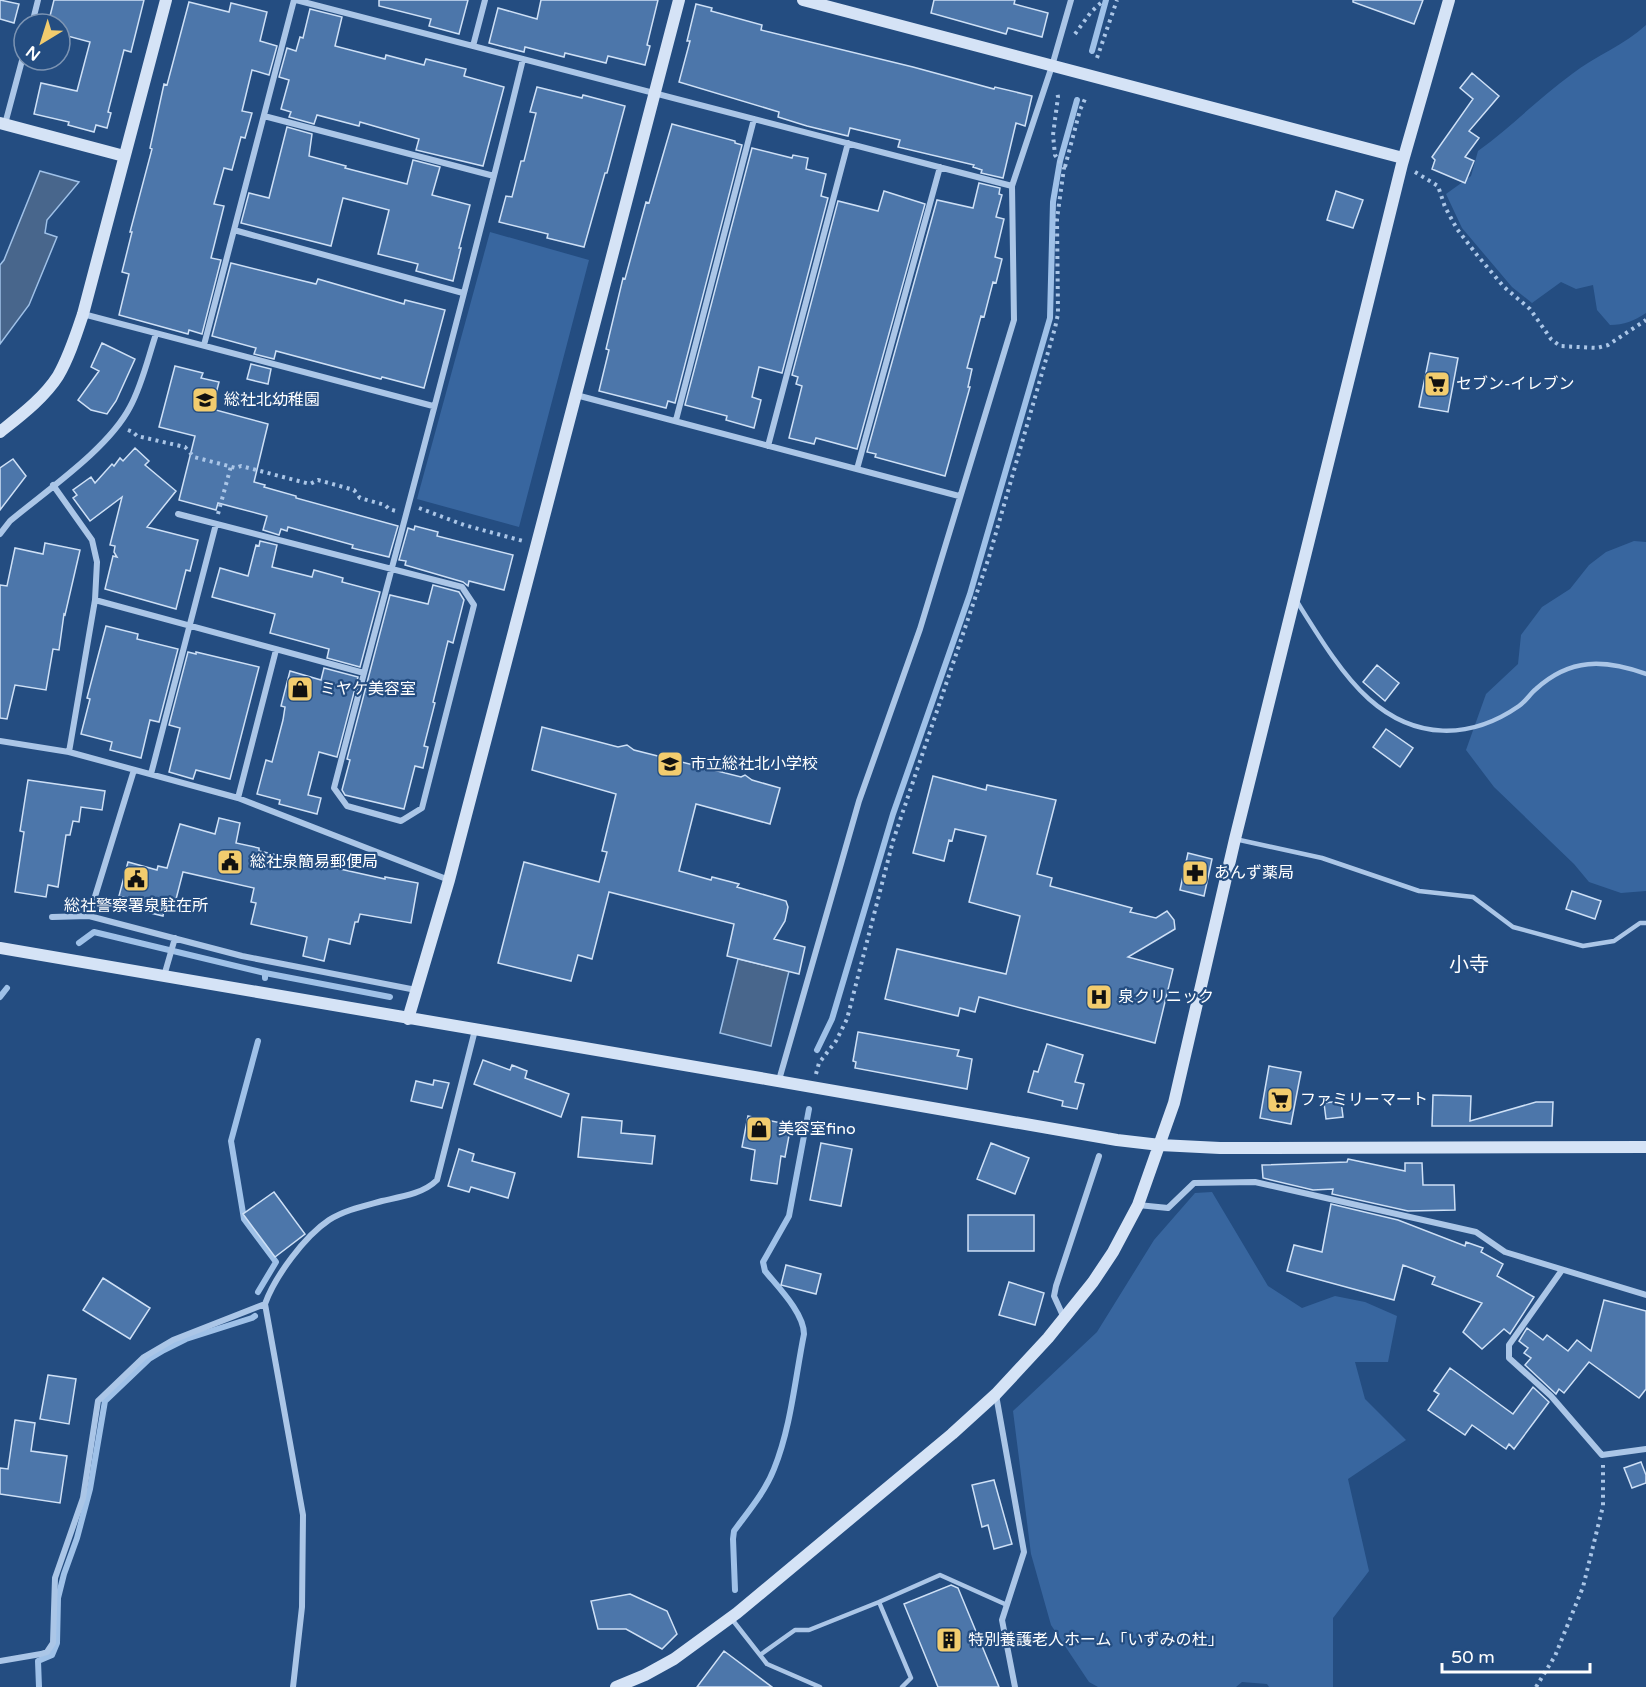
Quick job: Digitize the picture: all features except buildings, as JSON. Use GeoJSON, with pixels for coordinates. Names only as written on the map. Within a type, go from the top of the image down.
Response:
{"type":"FeatureCollection","features":[{"type":"Feature","properties":{"kind":"street"},"geometry":{"type":"LineString","coordinates":[[0,432],[38,400],[57,376],[73,342],[83,314],[166,0]]}},
{"type":"Feature","properties":{"kind":"street"},"geometry":{"type":"LineString","coordinates":[[204,345],[295,0],[1012,186]]}},
{"type":"Feature","properties":{"kind":"street"},"geometry":{"type":"LineString","coordinates":[[472,46],[485,0]]}},
{"type":"Feature","properties":{"kind":"street"},"geometry":{"type":"LineString","coordinates":[[408,1019],[449,880],[679,0]]}},
{"type":"Feature","properties":{"kind":"street"},"geometry":{"type":"LineString","coordinates":[[803,0],[1402,161]]}},
{"type":"Feature","properties":{"kind":"street"},"geometry":{"type":"LineString","coordinates":[[779,1080],[859,801],[920,629],[1014,320],[1012,186],[1052,66],[1071,0]]}},
{"type":"Feature","properties":{"kind":"street"},"geometry":{"type":"LineString","coordinates":[[616,1687],[645,1675],[674,1659],[731,1618],[952,1434],[996,1394],[1065,1319],[1093,1282],[1138,1205],[1174,1102],[1235,839],[1402,161],[1449,0]]}},
{"type":"Feature","properties":{"kind":"street"},"geometry":{"type":"LineString","coordinates":[[178,514],[391,570],[462,587],[474,605],[422,808],[401,820],[347,806],[334,788],[364,673],[391,570],[406,513],[434,406],[464,293],[522,59]]}},
{"type":"Feature","properties":{"kind":"street"},"geometry":{"type":"LineString","coordinates":[[18,72],[3,124],[124,156]]}},
{"type":"Feature","properties":{"kind":"street"},"geometry":{"type":"LineString","coordinates":[[264,116],[494,176]]}},
{"type":"Feature","properties":{"kind":"street"},"geometry":{"type":"LineString","coordinates":[[676,420],[754,119]]}},
{"type":"Feature","properties":{"kind":"street"},"geometry":{"type":"LineString","coordinates":[[768,446],[848,143]]}},
{"type":"Feature","properties":{"kind":"street"},"geometry":{"type":"LineString","coordinates":[[857,469],[940,167]]}},
{"type":"Feature","properties":{"kind":"street"},"geometry":{"type":"LineString","coordinates":[[234,230],[464,293]]}},
{"type":"Feature","properties":{"kind":"street"},"geometry":{"type":"LineString","coordinates":[[83,314],[434,406]]}},
{"type":"Feature","properties":{"kind":"street"},"geometry":{"type":"LineString","coordinates":[[0,534],[10,521],[90,455],[117,428],[130,408],[156,334]]}},
{"type":"Feature","properties":{"kind":"street"},"geometry":{"type":"LineString","coordinates":[[575,394],[959,496]]}},
{"type":"Feature","properties":{"kind":"street"},"geometry":{"type":"LineString","coordinates":[[53,485],[92,540],[97,562],[95,600],[69,752]]}},
{"type":"Feature","properties":{"kind":"street"},"geometry":{"type":"LineString","coordinates":[[151,774],[216,524]]}},
{"type":"Feature","properties":{"kind":"street"},"geometry":{"type":"LineString","coordinates":[[95,600],[364,673]]}},
{"type":"Feature","properties":{"kind":"street"},"geometry":{"type":"LineString","coordinates":[[238,798],[276,650]]}},
{"type":"Feature","properties":{"kind":"street"},"geometry":{"type":"LineString","coordinates":[[0,741],[69,752],[238,798],[449,880]]}},
{"type":"Feature","properties":{"kind":"street"},"geometry":{"type":"LineString","coordinates":[[89,916],[134,770]]}},
{"type":"Feature","properties":{"kind":"street"},"geometry":{"type":"LineString","coordinates":[[52,917],[89,916],[174,942],[417,990]]}},
{"type":"Feature","properties":{"kind":"street"},"geometry":{"type":"LineString","coordinates":[[164,976],[174,942]]}},
{"type":"Feature","properties":{"kind":"street"},"geometry":{"type":"LineString","coordinates":[[0,948],[1106,1138],[1160,1145],[1220,1148],[1646,1147]]}},
{"type":"Feature","properties":{"kind":"street"},"geometry":{"type":"LineString","coordinates":[[293,1687],[302,1607],[303,1515],[265,1304],[275,1283],[312,1234],[330,1220],[348,1210],[413,1193],[430,1186],[437,1180],[476,1030]]}},
{"type":"Feature","properties":{"kind":"street"},"geometry":{"type":"LineString","coordinates":[[1065,1319],[1054,1296],[1056,1286],[1099,1156]]}},
{"type":"Feature","properties":{"kind":"street"},"geometry":{"type":"LineString","coordinates":[[1138,1205],[1168,1208],[1194,1183],[1255,1182],[1476,1232],[1505,1252],[1646,1295]]}},
{"type":"Feature","properties":{"kind":"street"},"geometry":{"type":"LineString","coordinates":[[1562,1270],[1509,1345],[1509,1358],[1551,1396],[1602,1455],[1646,1449]]}},
{"type":"Feature","properties":{"kind":"street"},"geometry":{"type":"LineString","coordinates":[[0,1661],[47,1652],[53,1644],[55,1578],[83,1498],[98,1401],[144,1357],[163,1345],[265,1304]]}},
{"type":"Feature","properties":{"kind":"street"},"geometry":{"type":"LineString","coordinates":[[996,1394],[1024,1552],[1002,1620],[1015,1687]]}},
{"type":"Feature","properties":{"kind":"lane"},"geometry":{"type":"LineString","coordinates":[[1295,597],[1320,639],[1368,699],[1396,718],[1427,730],[1462,731],[1492,721],[1521,705],[1536,688],[1562,672],[1588,663],[1622,666],[1646,674]]}},
{"type":"Feature","properties":{"kind":"lane"},"geometry":{"type":"LineString","coordinates":[[1235,839],[1322,858],[1419,891],[1473,897],[1513,927],[1583,946],[1614,941],[1640,923],[1646,923]]}},
{"type":"Feature","properties":{"kind":"lane"},"geometry":{"type":"LineString","coordinates":[[760,1655],[795,1630],[809,1630],[940,1575],[1007,1605]]}},
{"type":"Feature","properties":{"kind":"lane"},"geometry":{"type":"LineString","coordinates":[[879,1602],[911,1678],[902,1687]]}},
{"type":"Feature","properties":{"kind":"lane"},"geometry":{"type":"LineString","coordinates":[[731,1618],[767,1664],[820,1687]]}},
{"type":"Feature","properties":{"kind":"path"},"geometry":{"type":"LineString","coordinates":[[1097,58],[1117,0]]}},
{"type":"Feature","properties":{"kind":"path"},"geometry":{"type":"LineString","coordinates":[[1052,66],[1058,97],[1053,135],[1055,155],[1064,165]]}},
{"type":"Feature","properties":{"kind":"path"},"geometry":{"type":"LineString","coordinates":[[814,1087],[819,1064],[836,1041],[847,1019],[893,841],[989,557],[1055,328],[1058,314],[1057,219],[1064,165],[1085,99]]}},
{"type":"Feature","properties":{"kind":"path"},"geometry":{"type":"LineString","coordinates":[[1402,161],[1438,186],[1445,207],[1457,229],[1496,278],[1530,309],[1551,339],[1560,346],[1597,348],[1608,345],[1646,320]]}},
{"type":"Feature","properties":{"kind":"path"},"geometry":{"type":"LineString","coordinates":[[117,428],[133,432],[137,436],[185,447],[194,456],[236,468],[241,466],[310,484],[318,480],[354,490],[360,498],[406,513]]}},
{"type":"Feature","properties":{"kind":"path"},"geometry":{"type":"LineString","coordinates":[[216,524],[231,466]]}},
{"type":"Feature","properties":{"kind":"path"},"geometry":{"type":"LineString","coordinates":[[408,505],[464,525],[524,541]]}},
{"type":"Feature","properties":{"kind":"path"},"geometry":{"type":"LineString","coordinates":[[1536,1687],[1555,1656],[1583,1587],[1603,1506],[1602,1455]]}},
{"type":"Feature","properties":{"kind":"shaded area"},"geometry":{"type":"Polygon","coordinates":[[[1646,25],[1646,313],[1629,322],[1610,325],[1597,310],[1593,285],[1576,289],[1561,282],[1532,303],[1512,287],[1462,228],[1446,194],[1471,176],[1478,151],[1572,74],[1629,39],[1646,25]]]}},
{"type":"Feature","properties":{"kind":"shaded area"},"geometry":{"type":"Polygon","coordinates":[[[40,171],[79,182],[47,220],[45,233],[57,237],[29,305],[0,344],[0,265],[40,171]]]}},
{"type":"Feature","properties":{"kind":"shaded area"},"geometry":{"type":"Polygon","coordinates":[[[490,232],[589,260],[519,527],[417,499],[490,232]]]}},
{"type":"Feature","properties":{"kind":"shaded area"},"geometry":{"type":"Polygon","coordinates":[[[1634,541],[1646,542],[1646,891],[1621,893],[1589,882],[1574,864],[1494,787],[1466,750],[1486,694],[1518,664],[1521,635],[1542,607],[1570,589],[1589,565],[1606,552],[1634,541]]]}},
{"type":"Feature","properties":{"kind":"shaded area"},"geometry":{"type":"Polygon","coordinates":[[[738,959],[789,971],[771,1046],[720,1033],[738,959]]]}},
{"type":"Feature","properties":{"kind":"shaded area"},"geometry":{"type":"Polygon","coordinates":[[[1212,1192],[1268,1286],[1302,1308],[1335,1296],[1365,1302],[1397,1316],[1388,1362],[1355,1362],[1365,1399],[1406,1440],[1348,1479],[1369,1571],[1333,1618],[1333,1687],[1269,1687],[1267,1684],[1242,1682],[1236,1687],[1098,1687],[1089,1682],[1051,1625],[1031,1554],[1013,1411],[1097,1332],[1154,1240],[1195,1193],[1212,1192]]]}},
{"type":"Feature","properties":{"kind":"waterway"},"geometry":{"type":"LineString","coordinates":[[1092,51],[1106,0]]}},
{"type":"Feature","properties":{"kind":"waterway"},"geometry":{"type":"LineString","coordinates":[[817,1050],[832,1019],[893,814],[970,594],[1050,318],[1053,202],[1060,161],[1077,100]]}},
{"type":"Feature","properties":{"kind":"waterway"},"geometry":{"type":"LineString","coordinates":[[79,943],[94,932],[265,973]]}},
{"type":"Feature","properties":{"kind":"waterway"},"geometry":{"type":"LineString","coordinates":[[265,978],[265,973],[390,997]]}},
{"type":"Feature","properties":{"kind":"waterway"},"geometry":{"type":"LineString","coordinates":[[0,997],[7,988]]}},
{"type":"Feature","properties":{"kind":"waterway"},"geometry":{"type":"LineString","coordinates":[[258,1041],[231,1141],[244,1219],[276,1262],[258,1292]]}},
{"type":"Feature","properties":{"kind":"waterway"},"geometry":{"type":"LineString","coordinates":[[735,1590],[734,1531],[766,1486],[780,1453],[789,1420],[804,1334],[795,1309],[765,1271],[763,1262],[789,1216],[809,1109]]}},
{"type":"Feature","properties":{"kind":"waterway"},"geometry":{"type":"LineString","coordinates":[[39,1687],[38,1661],[52,1655],[57,1643],[58,1598],[90,1489],[105,1401],[149,1359],[164,1350],[186,1339],[255,1316]]}},
{"type":"Feature","properties":{"kind":"place","name":"セブン-イレブン"},"geometry":{"type":"Point","coordinates":[1437,384]}},
{"type":"Feature","properties":{"kind":"place","name":"総社北幼稚園"},"geometry":{"type":"Point","coordinates":[205,400]}},
{"type":"Feature","properties":{"kind":"place","name":"ミヤケ美容室"},"geometry":{"type":"Point","coordinates":[300,689]}},
{"type":"Feature","properties":{"kind":"place","name":"市立総社北小学校"},"geometry":{"type":"Point","coordinates":[670,764]}},
{"type":"Feature","properties":{"kind":"place","name":"総社泉簡易郵便局"},"geometry":{"type":"Point","coordinates":[230,862]}},
{"type":"Feature","properties":{"kind":"place","name":"あんず薬局"},"geometry":{"type":"Point","coordinates":[1195,873]}},
{"type":"Feature","properties":{"kind":"place","name":"総社警察署泉駐在所"},"geometry":{"type":"Point","coordinates":[136,879]}},
{"type":"Feature","properties":{"kind":"place","name":"泉クリニック"},"geometry":{"type":"Point","coordinates":[1099,997]}},
{"type":"Feature","properties":{"kind":"place","name":"ファミリーマート"},"geometry":{"type":"Point","coordinates":[1280,1100]}},
{"type":"Feature","properties":{"kind":"place","name":"美容室fino"},"geometry":{"type":"Point","coordinates":[759,1129]}},
{"type":"Feature","properties":{"kind":"place","name":"特別養護老人ホーム「いずみの杜」"},"geometry":{"type":"Point","coordinates":[949,1640]}},
{"type":"Feature","properties":{"kind":"district","name":"小寺"},"geometry":{"type":"Point","coordinates":[1469,965]}}]}
